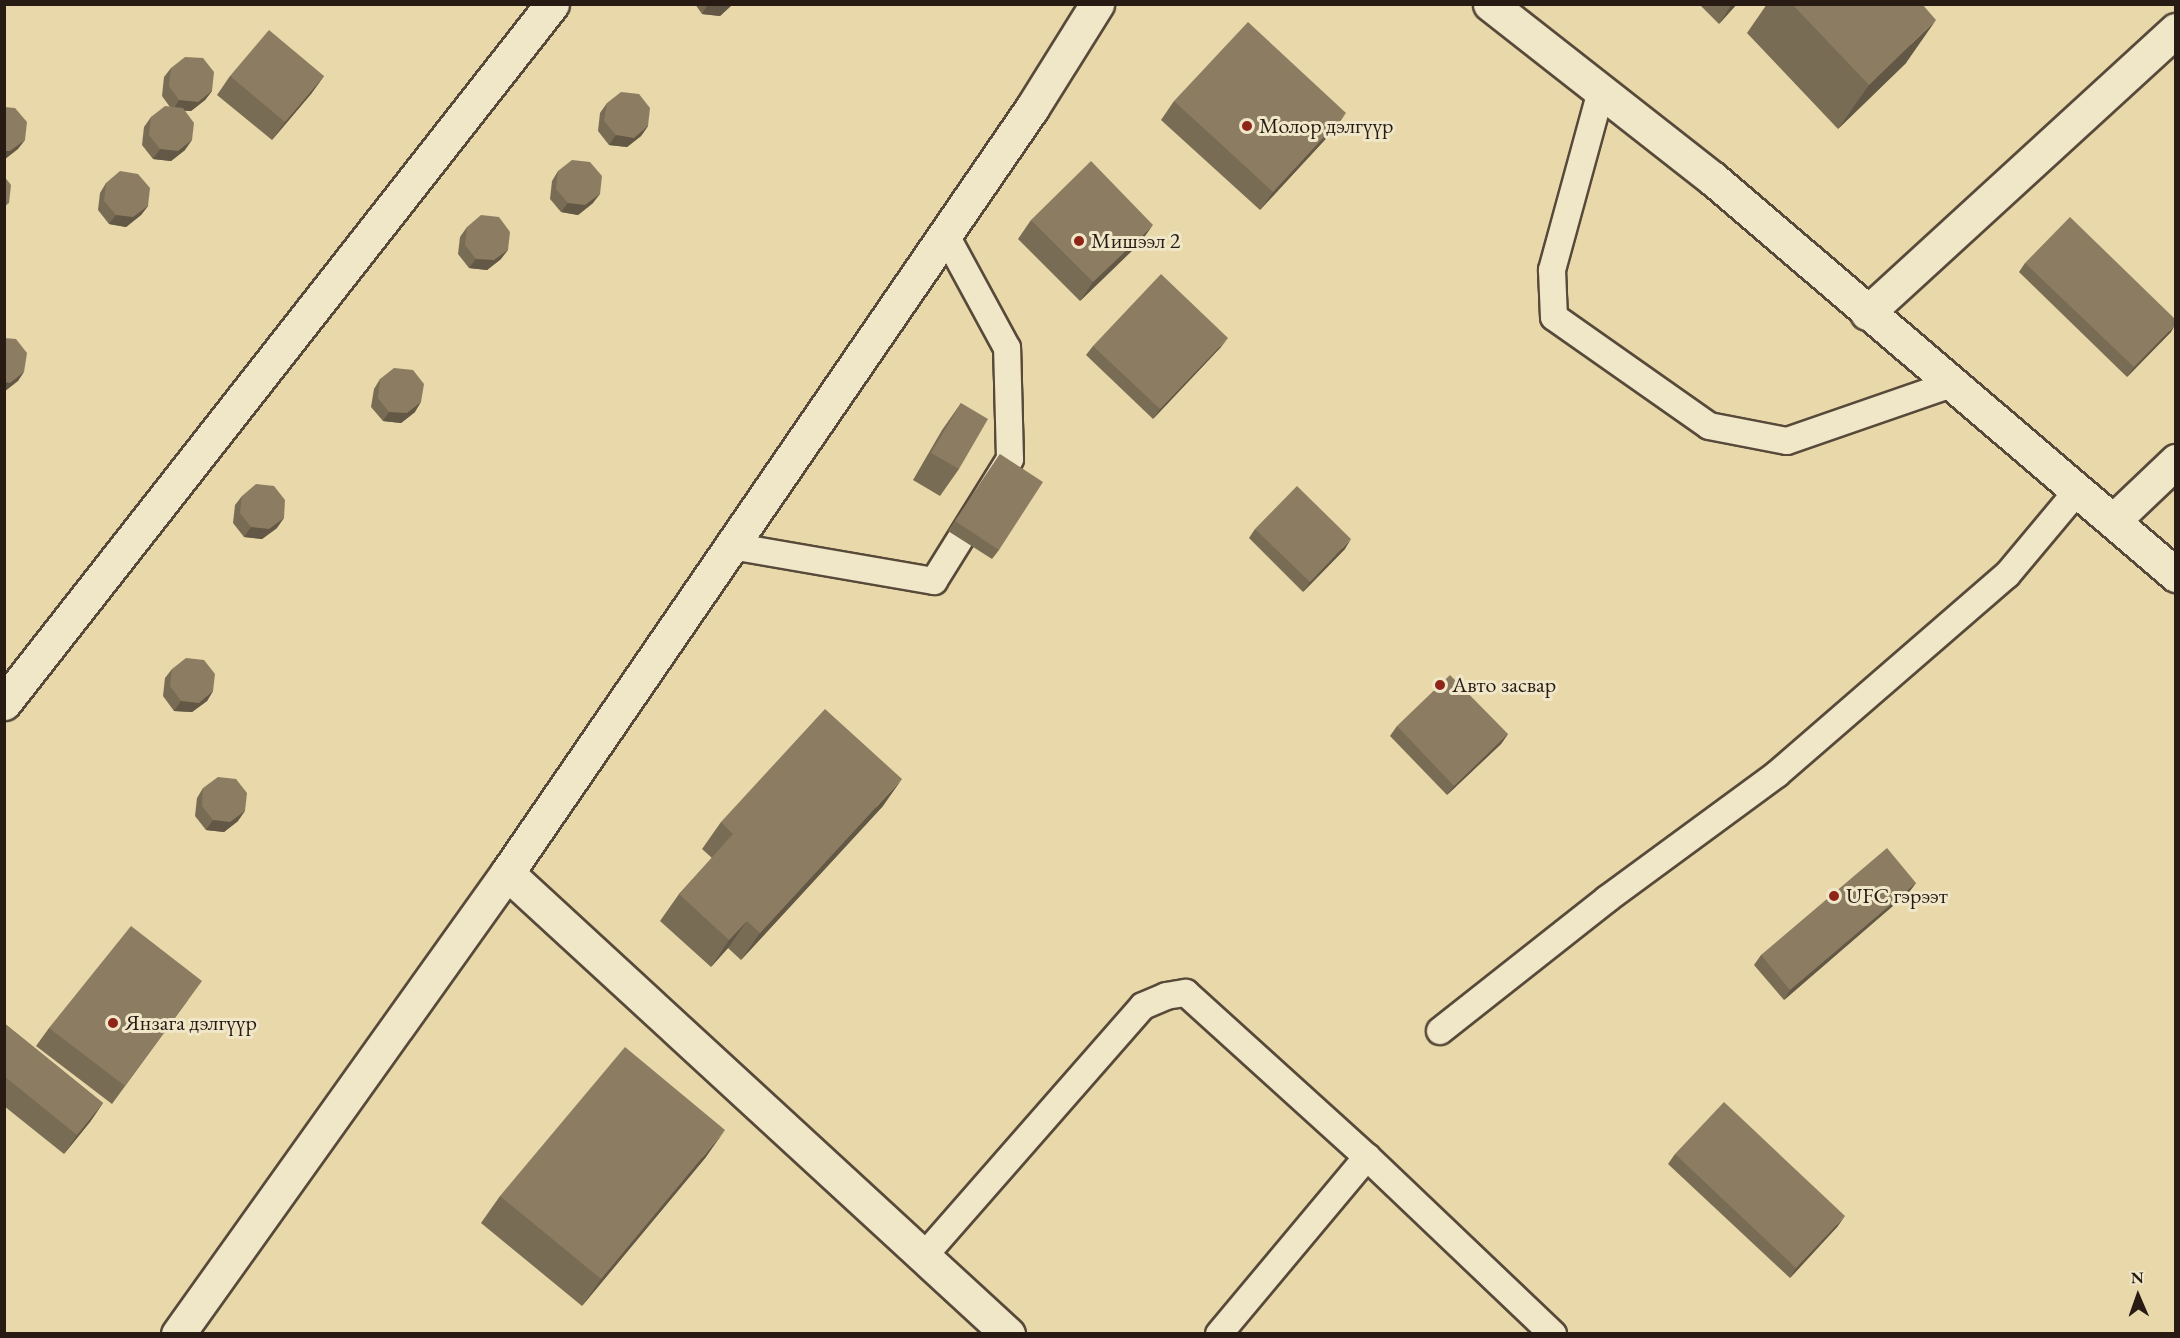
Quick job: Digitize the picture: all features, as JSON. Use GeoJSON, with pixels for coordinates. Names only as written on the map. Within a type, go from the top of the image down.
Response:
{"type":"FeatureCollection","features":[{"type":"Feature","properties":{"kind":"street"},"geometry":{"type":"LineString","coordinates":[[4,703],[552,4]]}},
{"type":"Feature","properties":{"kind":"street"},"geometry":{"type":"LineString","coordinates":[[178,1334],[507,873],[1032,108],[1097,4]]}},
{"type":"Feature","properties":{"kind":"street"},"geometry":{"type":"LineString","coordinates":[[1490,4],[1712,178],[2114,520],[2175,575]]}},
{"type":"Feature","properties":{"kind":"street"},"geometry":{"type":"LineString","coordinates":[[1868,313],[2175,30]]}},
{"type":"Feature","properties":{"kind":"street"},"geometry":{"type":"LineString","coordinates":[[2114,520],[2175,461]]}},
{"type":"Feature","properties":{"kind":"street"},"geometry":{"type":"LineString","coordinates":[[507,873],[1008,1334]]}},
{"type":"Feature","properties":{"kind":"lane"},"geometry":{"type":"LineString","coordinates":[[1601,91],[1552,270],[1554,316],[1710,426],[1787,441],[1952,384]]}},
{"type":"Feature","properties":{"kind":"lane"},"geometry":{"type":"LineString","coordinates":[[731,546],[934,581],[1011,459],[1007,348],[945,234]]}},
{"type":"Feature","properties":{"kind":"lane"},"geometry":{"type":"LineString","coordinates":[[1440,1031],[1607,899],[1777,774],[2007,575],[2078,490]]}},
{"type":"Feature","properties":{"kind":"lane"},"geometry":{"type":"LineString","coordinates":[[924,1256],[1143,1006],[1167,996],[1186,993],[1367,1157],[1553,1334]]}},
{"type":"Feature","properties":{"kind":"lane"},"geometry":{"type":"LineString","coordinates":[[1219,1334],[1367,1157]]}},
{"type":"Feature","properties":{"kind":"building"},"geometry":{"type":"Polygon","coordinates":[[[1792,4],[1922,4],[1936,20],[1869,85],[1792,4]]]}},
{"type":"Feature","properties":{"kind":"building","name":"Молор дэлгүүр"},"geometry":{"type":"Polygon","coordinates":[[[1248,22],[1346,113],[1273,192],[1174,101],[1248,22]]]}},
{"type":"Feature","properties":{"kind":"building"},"geometry":{"type":"Polygon","coordinates":[[[269,30],[324,76],[285,122],[230,76],[269,30]]]}},
{"type":"Feature","properties":{"kind":"building"},"geometry":{"type":"Polygon","coordinates":[[[185,57],[203,58],[214,72],[212,91],[198,102],[179,100],[169,86],[171,68],[185,57]]]}},
{"type":"Feature","properties":{"kind":"building"},"geometry":{"type":"Polygon","coordinates":[[[621,92],[639,94],[650,108],[648,126],[634,138],[616,135],[604,121],[607,103],[621,92]]]}},
{"type":"Feature","properties":{"kind":"building"},"geometry":{"type":"Polygon","coordinates":[[[165,106],[183,108],[194,123],[192,140],[178,151],[160,149],[149,135],[151,117],[165,106]]]}},
{"type":"Feature","properties":{"kind":"building"},"geometry":{"type":"Polygon","coordinates":[[[4,107],[15,108],[27,122],[25,140],[10,151],[4,151],[4,107]]]}},
{"type":"Feature","properties":{"kind":"building"},"geometry":{"type":"Polygon","coordinates":[[[572,160],[590,162],[602,176],[600,194],[585,205],[568,203],[556,189],[558,171],[572,160]]]}},
{"type":"Feature","properties":{"kind":"building","name":"Мишээл 2"},"geometry":{"type":"Polygon","coordinates":[[[1091,161],[1153,225],[1093,282],[1031,220],[1091,161]]]}},
{"type":"Feature","properties":{"kind":"building"},"geometry":{"type":"Polygon","coordinates":[[[120,171],[138,174],[150,188],[148,206],[133,217],[116,215],[104,201],[106,183],[120,171]]]}},
{"type":"Feature","properties":{"kind":"building"},"geometry":{"type":"Polygon","coordinates":[[[4,176],[11,185],[9,203],[4,207],[4,176]]]}},
{"type":"Feature","properties":{"kind":"building"},"geometry":{"type":"Polygon","coordinates":[[[481,215],[499,217],[510,232],[508,250],[494,260],[476,259],[465,245],[467,227],[481,215]]]}},
{"type":"Feature","properties":{"kind":"building"},"geometry":{"type":"Polygon","coordinates":[[[2070,217],[2175,319],[2175,325],[2134,367],[2025,263],[2070,217]]]}},
{"type":"Feature","properties":{"kind":"building"},"geometry":{"type":"Polygon","coordinates":[[[1161,274],[1228,338],[1160,409],[1093,346],[1161,274]]]}},
{"type":"Feature","properties":{"kind":"building"},"geometry":{"type":"Polygon","coordinates":[[[4,338],[16,339],[27,353],[24,372],[10,383],[4,382],[4,338]]]}},
{"type":"Feature","properties":{"kind":"building"},"geometry":{"type":"Polygon","coordinates":[[[394,368],[413,370],[424,384],[421,402],[407,413],[389,412],[378,398],[380,379],[394,368]]]}},
{"type":"Feature","properties":{"kind":"building"},"geometry":{"type":"Polygon","coordinates":[[[961,403],[988,419],[959,469],[931,453],[961,403]]]}},
{"type":"Feature","properties":{"kind":"building"},"geometry":{"type":"Polygon","coordinates":[[[1000,454],[1043,482],[999,550],[955,521],[1000,454]]]}},
{"type":"Feature","properties":{"kind":"building"},"geometry":{"type":"Polygon","coordinates":[[[256,484],[274,486],[285,500],[284,518],[269,529],[251,527],[240,513],[242,496],[256,484]]]}},
{"type":"Feature","properties":{"kind":"building"},"geometry":{"type":"Polygon","coordinates":[[[1297,486],[1351,539],[1310,582],[1255,529],[1297,486]]]}},
{"type":"Feature","properties":{"kind":"building"},"geometry":{"type":"Polygon","coordinates":[[[186,658],[204,660],[215,674],[213,691],[199,703],[181,701],[170,686],[172,669],[186,658]]]}},
{"type":"Feature","properties":{"kind":"building"},"geometry":{"type":"Polygon","coordinates":[[[1450,675],[1508,734],[1454,786],[1397,726],[1450,675]]]}},
{"type":"Feature","properties":{"kind":"building"},"geometry":{"type":"Polygon","coordinates":[[[825,709],[902,779],[760,933],[747,921],[729,940],[679,894],[733,834],[721,822],[825,709]]]}},
{"type":"Feature","properties":{"kind":"building"},"geometry":{"type":"Polygon","coordinates":[[[218,777],[236,779],[247,793],[245,811],[230,822],[213,820],[202,806],[203,788],[218,777]]]}},
{"type":"Feature","properties":{"kind":"building"},"geometry":{"type":"Polygon","coordinates":[[[1887,848],[1916,883],[1790,990],[1761,955],[1887,848]]]}},
{"type":"Feature","properties":{"kind":"building","name":"Янзага дэлгүүр"},"geometry":{"type":"Polygon","coordinates":[[[131,926],[202,981],[125,1086],[49,1028],[131,926]]]}},
{"type":"Feature","properties":{"kind":"building"},"geometry":{"type":"Polygon","coordinates":[[[4,1023],[103,1103],[77,1135],[4,1076],[4,1023]]]}},
{"type":"Feature","properties":{"kind":"building"},"geometry":{"type":"Polygon","coordinates":[[[625,1047],[725,1130],[601,1279],[500,1196],[625,1047]]]}},
{"type":"Feature","properties":{"kind":"building"},"geometry":{"type":"Polygon","coordinates":[[[1724,1102],[1845,1216],[1796,1268],[1675,1154],[1724,1102]]]}},
{"type":"Feature","properties":{"kind":"place","name":"Молор дэлгүүр"},"geometry":{"type":"Point","coordinates":[1247,126]}},
{"type":"Feature","properties":{"kind":"place","name":"Мишээл 2"},"geometry":{"type":"Point","coordinates":[1079,241]}},
{"type":"Feature","properties":{"kind":"place","name":"Авто засвар"},"geometry":{"type":"Point","coordinates":[1440,685]}},
{"type":"Feature","properties":{"kind":"place","name":"UFC гэрээт"},"geometry":{"type":"Point","coordinates":[1834,896]}},
{"type":"Feature","properties":{"kind":"place","name":"Янзага дэлгүүр"},"geometry":{"type":"Point","coordinates":[113,1023]}}]}
